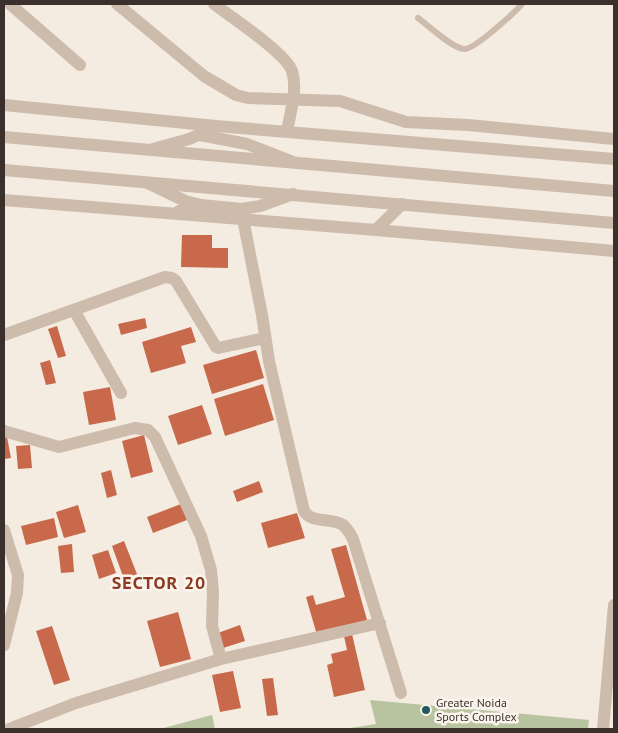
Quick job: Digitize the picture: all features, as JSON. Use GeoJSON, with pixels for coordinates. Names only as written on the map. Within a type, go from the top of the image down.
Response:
{"type":"FeatureCollection","features":[{"type":"Feature","properties":{"kind":"street"},"geometry":{"type":"LineString","coordinates":[[10,4],[80,65]]}},
{"type":"Feature","properties":{"kind":"street"},"geometry":{"type":"LineString","coordinates":[[117,4],[204,76],[236,95],[248,98],[340,100],[406,122],[468,125],[614,139]]}},
{"type":"Feature","properties":{"kind":"street"},"geometry":{"type":"LineString","coordinates":[[214,4],[283,56],[292,71],[294,80],[293,98],[287,132]]}},
{"type":"Feature","properties":{"kind":"street"},"geometry":{"type":"LineString","coordinates":[[4,105],[216,126],[614,159]]}},
{"type":"Feature","properties":{"kind":"street"},"geometry":{"type":"LineString","coordinates":[[150,150],[200,136],[216,126]]}},
{"type":"Feature","properties":{"kind":"street"},"geometry":{"type":"LineString","coordinates":[[200,136],[247,144],[296,163]]}},
{"type":"Feature","properties":{"kind":"street"},"geometry":{"type":"LineString","coordinates":[[4,137],[614,191]]}},
{"type":"Feature","properties":{"kind":"street"},"geometry":{"type":"LineString","coordinates":[[4,170],[614,223]]}},
{"type":"Feature","properties":{"kind":"street"},"geometry":{"type":"LineString","coordinates":[[147,182],[186,201],[201,205],[242,209],[260,206],[293,194]]}},
{"type":"Feature","properties":{"kind":"street"},"geometry":{"type":"LineString","coordinates":[[4,200],[614,251]]}},
{"type":"Feature","properties":{"kind":"street"},"geometry":{"type":"LineString","coordinates":[[376,230],[402,204]]}},
{"type":"Feature","properties":{"kind":"street"},"geometry":{"type":"LineString","coordinates":[[170,213],[201,205]]}},
{"type":"Feature","properties":{"kind":"street"},"geometry":{"type":"LineString","coordinates":[[242,219],[265,338],[304,511],[312,518],[338,523],[347,530],[353,539],[401,693]]}},
{"type":"Feature","properties":{"kind":"street"},"geometry":{"type":"LineString","coordinates":[[4,335],[165,276],[176,281],[218,348],[265,338]]}},
{"type":"Feature","properties":{"kind":"street"},"geometry":{"type":"LineString","coordinates":[[74,310],[121,393]]}},
{"type":"Feature","properties":{"kind":"street"},"geometry":{"type":"LineString","coordinates":[[4,431],[59,447],[135,428],[148,430],[155,437],[201,536],[211,570],[213,592],[212,626],[221,659]]}},
{"type":"Feature","properties":{"kind":"street"},"geometry":{"type":"LineString","coordinates":[[4,530],[18,575],[17,593],[4,645]]}},
{"type":"Feature","properties":{"kind":"street"},"geometry":{"type":"LineString","coordinates":[[603,729],[614,605]]}},
{"type":"Feature","properties":{"kind":"street"},"geometry":{"type":"LineString","coordinates":[[9,729],[76,703],[221,659],[380,623]]}},
{"type":"Feature","properties":{"kind":"lane"},"geometry":{"type":"LineString","coordinates":[[418,18],[457,47],[465,49],[472,47],[522,4]]}},
{"type":"Feature","properties":{"kind":"green space","name":"Greater Noida Sports Complex"},"geometry":{"type":"Polygon","coordinates":[[[370,700],[589,720],[588,729],[344,729],[376,724],[370,700]]]}},
{"type":"Feature","properties":{"kind":"green space"},"geometry":{"type":"Polygon","coordinates":[[[212,715],[215,729],[160,729],[212,715]]]}},
{"type":"Feature","properties":{"kind":"building"},"geometry":{"type":"Polygon","coordinates":[[[182,235],[212,235],[212,248],[228,248],[228,268],[181,267],[182,235]]]}},
{"type":"Feature","properties":{"kind":"building"},"geometry":{"type":"Polygon","coordinates":[[[145,318],[147,328],[121,335],[118,324],[145,318]]]}},
{"type":"Feature","properties":{"kind":"building"},"geometry":{"type":"Polygon","coordinates":[[[57,326],[66,356],[58,358],[48,329],[57,326]]]}},
{"type":"Feature","properties":{"kind":"building"},"geometry":{"type":"Polygon","coordinates":[[[191,327],[196,342],[181,346],[186,363],[151,373],[142,342],[191,327]]]}},
{"type":"Feature","properties":{"kind":"building"},"geometry":{"type":"Polygon","coordinates":[[[256,350],[264,378],[212,394],[203,365],[256,350]]]}},
{"type":"Feature","properties":{"kind":"building"},"geometry":{"type":"Polygon","coordinates":[[[50,360],[56,383],[46,385],[40,363],[50,360]]]}},
{"type":"Feature","properties":{"kind":"building"},"geometry":{"type":"Polygon","coordinates":[[[263,384],[274,420],[225,436],[214,399],[263,384]]]}},
{"type":"Feature","properties":{"kind":"building"},"geometry":{"type":"Polygon","coordinates":[[[110,387],[116,420],[89,425],[83,392],[110,387]]]}},
{"type":"Feature","properties":{"kind":"building"},"geometry":{"type":"Polygon","coordinates":[[[202,405],[212,434],[178,445],[168,416],[202,405]]]}},
{"type":"Feature","properties":{"kind":"building"},"geometry":{"type":"Polygon","coordinates":[[[144,435],[153,472],[131,478],[122,441],[144,435]]]}},
{"type":"Feature","properties":{"kind":"building"},"geometry":{"type":"Polygon","coordinates":[[[4,437],[7,437],[11,458],[4,459],[4,437]]]}},
{"type":"Feature","properties":{"kind":"building"},"geometry":{"type":"Polygon","coordinates":[[[30,445],[32,468],[18,469],[16,446],[30,445]]]}},
{"type":"Feature","properties":{"kind":"building"},"geometry":{"type":"Polygon","coordinates":[[[111,470],[117,495],[107,498],[101,473],[111,470]]]}},
{"type":"Feature","properties":{"kind":"building"},"geometry":{"type":"Polygon","coordinates":[[[259,481],[263,492],[237,502],[233,491],[259,481]]]}},
{"type":"Feature","properties":{"kind":"building"},"geometry":{"type":"Polygon","coordinates":[[[181,504],[187,520],[153,533],[147,517],[181,504]]]}},
{"type":"Feature","properties":{"kind":"building"},"geometry":{"type":"Polygon","coordinates":[[[78,505],[86,532],[64,538],[56,512],[78,505]]]}},
{"type":"Feature","properties":{"kind":"building"},"geometry":{"type":"Polygon","coordinates":[[[297,513],[305,538],[268,548],[261,523],[297,513]]]}},
{"type":"Feature","properties":{"kind":"building"},"geometry":{"type":"Polygon","coordinates":[[[54,518],[58,537],[26,545],[21,526],[54,518]]]}},
{"type":"Feature","properties":{"kind":"building"},"geometry":{"type":"Polygon","coordinates":[[[124,541],[137,574],[124,579],[112,546],[124,541]]]}},
{"type":"Feature","properties":{"kind":"building"},"geometry":{"type":"Polygon","coordinates":[[[72,544],[74,572],[61,573],[58,546],[72,544]]]}},
{"type":"Feature","properties":{"kind":"building"},"geometry":{"type":"Polygon","coordinates":[[[346,545],[367,620],[317,635],[306,597],[313,595],[316,605],[345,597],[331,549],[346,545]]]}},
{"type":"Feature","properties":{"kind":"building"},"geometry":{"type":"Polygon","coordinates":[[[108,550],[116,573],[99,579],[92,555],[108,550]]]}},
{"type":"Feature","properties":{"kind":"building"},"geometry":{"type":"Polygon","coordinates":[[[178,612],[191,659],[160,667],[147,621],[178,612]]]}},
{"type":"Feature","properties":{"kind":"building"},"geometry":{"type":"Polygon","coordinates":[[[240,625],[245,641],[223,648],[218,633],[240,625]]]}},
{"type":"Feature","properties":{"kind":"building"},"geometry":{"type":"Polygon","coordinates":[[[52,626],[70,680],[54,685],[36,631],[52,626]]]}},
{"type":"Feature","properties":{"kind":"building"},"geometry":{"type":"Polygon","coordinates":[[[352,634],[365,690],[334,697],[327,665],[333,663],[331,654],[347,650],[344,636],[352,634]]]}},
{"type":"Feature","properties":{"kind":"building"},"geometry":{"type":"Polygon","coordinates":[[[233,671],[241,708],[220,712],[212,675],[233,671]]]}},
{"type":"Feature","properties":{"kind":"building"},"geometry":{"type":"Polygon","coordinates":[[[273,678],[278,715],[267,716],[262,679],[273,678]]]}},
{"type":"Feature","properties":{"kind":"place","name":"Greater Noida Sports Complex"},"geometry":{"type":"Point","coordinates":[426,710]}},
{"type":"Feature","properties":{"kind":"district","name":"SECTOR 20"},"geometry":{"type":"Point","coordinates":[159,583]}}]}
